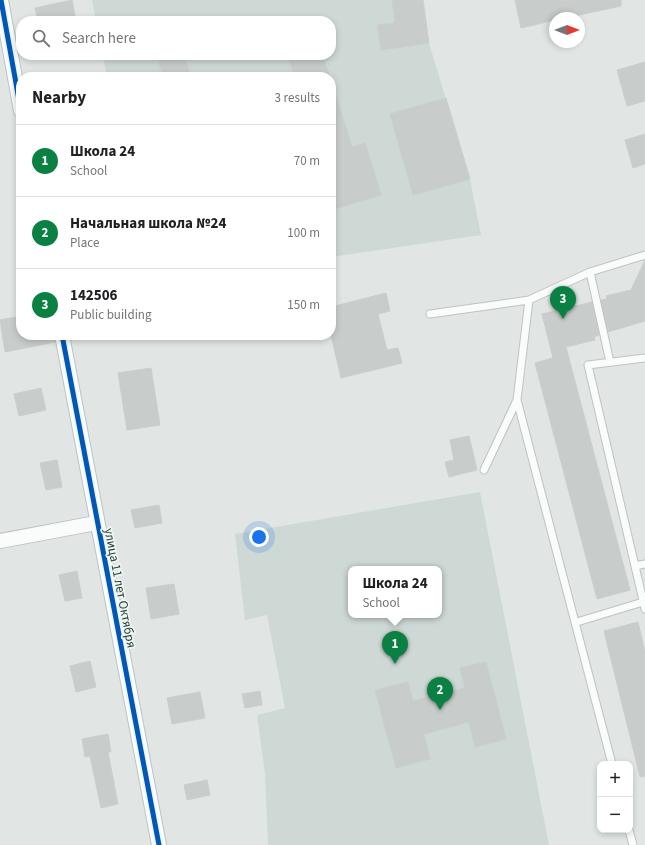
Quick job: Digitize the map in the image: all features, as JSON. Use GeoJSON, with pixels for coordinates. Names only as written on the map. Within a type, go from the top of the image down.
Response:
{"type":"FeatureCollection","features":[{"type":"Feature","properties":{"kind":"street"},"geometry":{"type":"LineString","coordinates":[[1,0],[16,82]]}},
{"type":"Feature","properties":{"kind":"street","name":"улица 11 лет Октября"},"geometry":{"type":"LineString","coordinates":[[63,340],[96,523],[159,845]]}},
{"type":"Feature","properties":{"kind":"street"},"geometry":{"type":"LineString","coordinates":[[0,541],[96,523]]}},
{"type":"Feature","properties":{"kind":"lane"},"geometry":{"type":"LineString","coordinates":[[430,314],[529,300],[590,272],[645,255]]}},
{"type":"Feature","properties":{"kind":"lane"},"geometry":{"type":"LineString","coordinates":[[590,272],[610,362]]}},
{"type":"Feature","properties":{"kind":"lane"},"geometry":{"type":"LineString","coordinates":[[484,470],[517,400],[529,300]]}},
{"type":"Feature","properties":{"kind":"lane"},"geometry":{"type":"LineString","coordinates":[[577,622],[644,606],[588,365],[645,358]]}},
{"type":"Feature","properties":{"kind":"lane"},"geometry":{"type":"LineString","coordinates":[[517,400],[577,622],[611,761]]}},
{"type":"Feature","properties":{"kind":"lane"},"geometry":{"type":"LineString","coordinates":[[635,566],[645,564]]}},
{"type":"Feature","properties":{"kind":"lane"},"geometry":{"type":"LineString","coordinates":[[630,833],[633,845]]}},
{"type":"Feature","properties":{"kind":"shaded area"},"geometry":{"type":"Polygon","coordinates":[[[92,0],[423,0],[429,43],[470,179],[481,235],[336,256],[336,72],[106,72],[104,60],[336,60],[336,16],[95,16],[92,0]]]}},
{"type":"Feature","properties":{"kind":"shaded area"},"geometry":{"type":"Polygon","coordinates":[[[480,492],[549,845],[268,845],[265,773],[257,715],[285,708],[267,615],[245,620],[235,534],[480,492]]]}},
{"type":"Feature","properties":{"kind":"building"},"geometry":{"type":"Polygon","coordinates":[[[72,0],[75,16],[37,16],[35,8],[72,0]]]}},
{"type":"Feature","properties":{"kind":"building"},"geometry":{"type":"Polygon","coordinates":[[[392,0],[423,0],[429,43],[381,50],[377,25],[395,23],[392,0]]]}},
{"type":"Feature","properties":{"kind":"building"},"geometry":{"type":"Polygon","coordinates":[[[515,0],[621,0],[621,6],[585,14],[585,12],[549,12],[549,21],[521,28],[515,0]]]}},
{"type":"Feature","properties":{"kind":"building"},"geometry":{"type":"Polygon","coordinates":[[[158,60],[186,60],[189,72],[162,72],[158,60]]]}},
{"type":"Feature","properties":{"kind":"building"},"geometry":{"type":"Polygon","coordinates":[[[289,60],[324,60],[328,72],[293,72],[289,60]]]}},
{"type":"Feature","properties":{"kind":"building"},"geometry":{"type":"Polygon","coordinates":[[[645,62],[645,101],[627,106],[617,70],[645,62]]]}},
{"type":"Feature","properties":{"kind":"building"},"geometry":{"type":"Polygon","coordinates":[[[336,96],[352,147],[365,143],[381,195],[336,208],[336,96]]]}},
{"type":"Feature","properties":{"kind":"building"},"geometry":{"type":"Polygon","coordinates":[[[446,98],[470,179],[413,195],[390,114],[446,98]]]}},
{"type":"Feature","properties":{"kind":"building"},"geometry":{"type":"Polygon","coordinates":[[[645,134],[645,164],[633,168],[625,140],[645,134]]]}},
{"type":"Feature","properties":{"kind":"building"},"geometry":{"type":"Polygon","coordinates":[[[645,260],[645,321],[608,332],[601,300],[607,299],[606,296],[631,290],[645,260]]]}},
{"type":"Feature","properties":{"kind":"building"},"geometry":{"type":"Polygon","coordinates":[[[386,293],[390,311],[378,314],[387,350],[398,348],[402,363],[341,378],[332,340],[336,340],[336,306],[386,293]]]}},
{"type":"Feature","properties":{"kind":"building"},"geometry":{"type":"Polygon","coordinates":[[[592,302],[599,335],[594,337],[595,340],[566,347],[630,590],[597,599],[535,363],[553,358],[542,314],[592,302]]]}},
{"type":"Feature","properties":{"kind":"building"},"geometry":{"type":"Polygon","coordinates":[[[16,317],[16,340],[55,340],[55,342],[5,352],[0,320],[16,317]]]}},
{"type":"Feature","properties":{"kind":"building"},"geometry":{"type":"Polygon","coordinates":[[[151,368],[160,425],[127,430],[118,373],[151,368]]]}},
{"type":"Feature","properties":{"kind":"building"},"geometry":{"type":"Polygon","coordinates":[[[41,388],[46,410],[19,416],[14,394],[41,388]]]}},
{"type":"Feature","properties":{"kind":"building"},"geometry":{"type":"Polygon","coordinates":[[[469,436],[477,470],[449,477],[445,462],[454,460],[450,440],[469,436]]]}},
{"type":"Feature","properties":{"kind":"building"},"geometry":{"type":"Polygon","coordinates":[[[57,460],[62,487],[46,490],[40,463],[57,460]]]}},
{"type":"Feature","properties":{"kind":"building"},"geometry":{"type":"Polygon","coordinates":[[[159,505],[162,523],[135,528],[131,510],[159,505]]]}},
{"type":"Feature","properties":{"kind":"building"},"geometry":{"type":"Polygon","coordinates":[[[77,571],[82,598],[65,601],[59,575],[77,571]]]}},
{"type":"Feature","properties":{"kind":"building"},"geometry":{"type":"Polygon","coordinates":[[[174,584],[179,614],[151,619],[146,588],[174,584]]]}},
{"type":"Feature","properties":{"kind":"building"},"geometry":{"type":"Polygon","coordinates":[[[638,622],[645,652],[645,776],[640,777],[604,631],[638,622]]]}},
{"type":"Feature","properties":{"kind":"building"},"geometry":{"type":"Polygon","coordinates":[[[90,661],[96,687],[76,692],[70,666],[90,661]]]}},
{"type":"Feature","properties":{"kind":"building"},"geometry":{"type":"Polygon","coordinates":[[[486,662],[506,739],[475,747],[469,722],[424,734],[430,759],[396,768],[375,690],[408,682],[413,701],[465,688],[460,668],[486,662]]]}},
{"type":"Feature","properties":{"kind":"building"},"geometry":{"type":"Polygon","coordinates":[[[260,691],[262,705],[245,708],[242,694],[260,691]]]}},
{"type":"Feature","properties":{"kind":"building"},"geometry":{"type":"Polygon","coordinates":[[[200,692],[205,718],[172,724],[167,698],[200,692]]]}},
{"type":"Feature","properties":{"kind":"building"},"geometry":{"type":"Polygon","coordinates":[[[108,734],[111,752],[108,752],[118,804],[101,808],[90,756],[85,757],[82,739],[108,734]]]}},
{"type":"Feature","properties":{"kind":"building"},"geometry":{"type":"Polygon","coordinates":[[[207,780],[210,795],[187,800],[184,785],[207,780]]]}},
{"type":"Feature","properties":{"kind":"cycle path"},"geometry":{"type":"LineString","coordinates":[[1,0],[16,83]]}},
{"type":"Feature","properties":{"kind":"cycle path"},"geometry":{"type":"LineString","coordinates":[[63,340],[159,845]]}},
{"type":"Feature","properties":{"kind":"place","name":"142506"},"geometry":{"type":"Point","coordinates":[563,319]}},
{"type":"Feature","properties":{"kind":"place","name":"Школа 24"},"geometry":{"type":"Point","coordinates":[395,664]}},
{"type":"Feature","properties":{"kind":"place","name":"Начальная школа №24"},"geometry":{"type":"Point","coordinates":[440,710]}}]}
